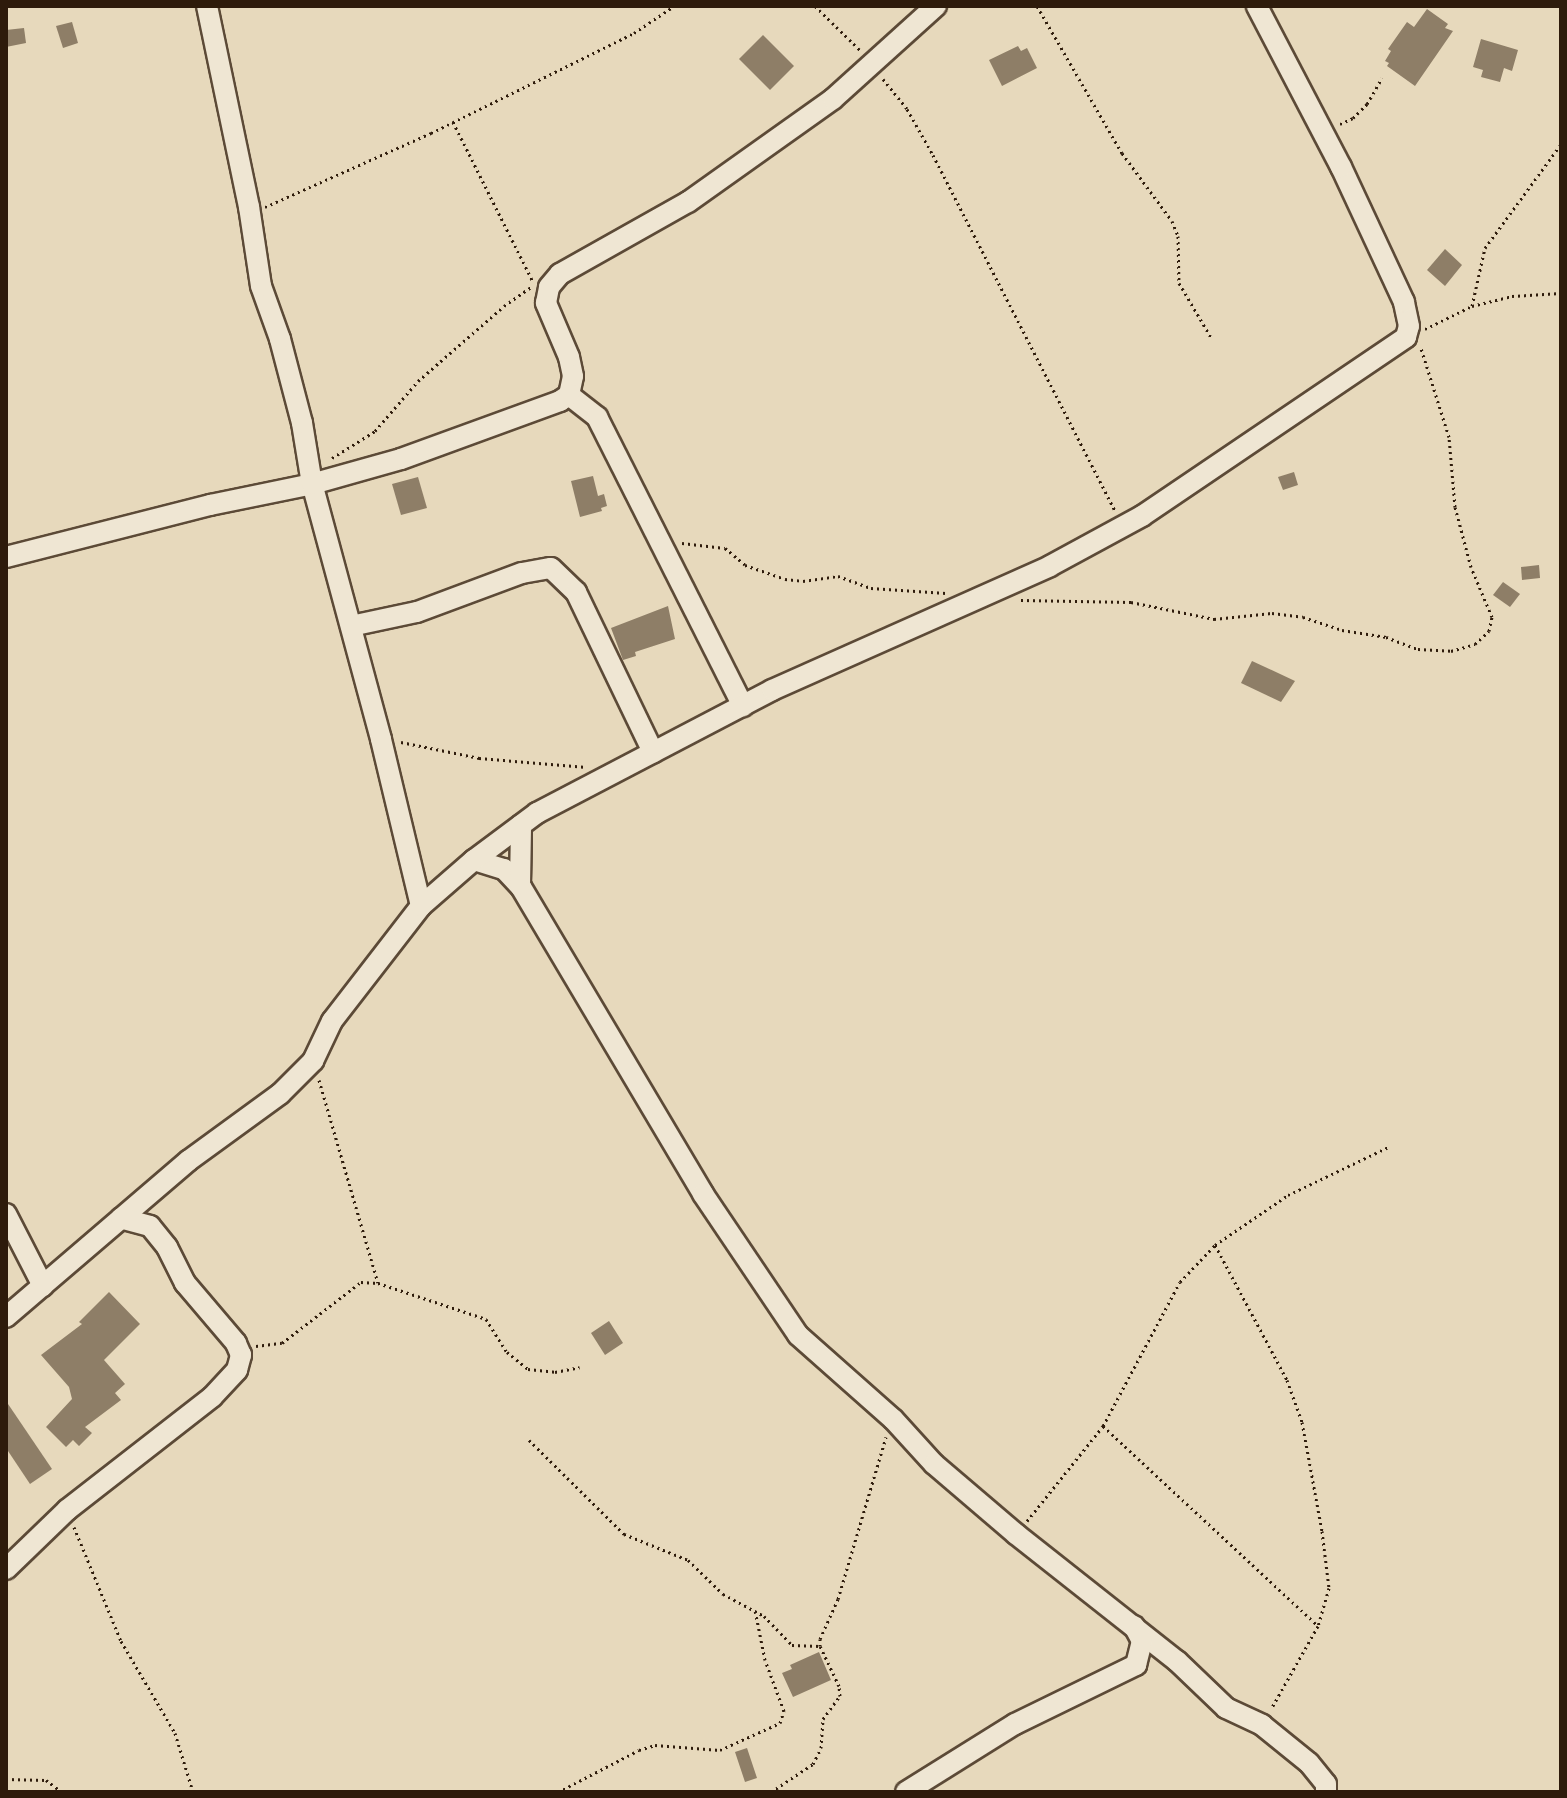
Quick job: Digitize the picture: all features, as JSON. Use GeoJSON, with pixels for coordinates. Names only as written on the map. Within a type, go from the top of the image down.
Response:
{"type":"FeatureCollection","features":[{"type":"Feature","properties":{"kind":"street"},"geometry":{"type":"LineString","coordinates":[[207,6],[249,207],[261,286],[299,409],[311,478],[381,739],[421,906]]}},
{"type":"Feature","properties":{"kind":"street"},"geometry":{"type":"LineString","coordinates":[[569,395],[573,376],[569,357],[546,303],[549,287],[560,274],[688,202],[833,99],[936,6]]}},
{"type":"Feature","properties":{"kind":"street"},"geometry":{"type":"LineString","coordinates":[[6,1317],[188,1161],[280,1094],[313,1061],[332,1021],[421,906],[521,825],[618,770],[743,706],[1050,566],[1123,526],[1411,335],[1404,302],[1323,131],[1257,6]]}},
{"type":"Feature","properties":{"kind":"street"},"geometry":{"type":"LineString","coordinates":[[6,557],[494,427],[569,395]]}},
{"type":"Feature","properties":{"kind":"street"},"geometry":{"type":"LineString","coordinates":[[569,395],[597,417],[743,706]]}},
{"type":"Feature","properties":{"kind":"street"},"geometry":{"type":"LineString","coordinates":[[351,626],[417,612],[522,573],[551,568],[576,592],[653,752]]}},
{"type":"Feature","properties":{"kind":"street"},"geometry":{"type":"LineString","coordinates":[[520,885],[521,825]]}},
{"type":"Feature","properties":{"kind":"street"},"geometry":{"type":"LineString","coordinates":[[474,860],[504,869],[520,885],[703,1194],[798,1335],[893,1419],[934,1464],[1016,1534],[1186,1668],[1226,1708],[1262,1725],[1309,1763],[1326,1784],[1326,1792]]}},
{"type":"Feature","properties":{"kind":"street"},"geometry":{"type":"LineString","coordinates":[[6,1214],[43,1286]]}},
{"type":"Feature","properties":{"kind":"street"},"geometry":{"type":"LineString","coordinates":[[6,1569],[67,1510],[212,1397],[237,1370],[241,1355],[236,1343],[185,1283],[167,1247],[150,1226],[121,1218]]}},
{"type":"Feature","properties":{"kind":"street"},"geometry":{"type":"LineString","coordinates":[[906,1792],[1015,1724],[1136,1665],[1142,1641],[1134,1626]]}},
{"type":"Feature","properties":{"kind":"path"},"geometry":{"type":"LineString","coordinates":[[249,207],[266,207],[293,197],[453,122],[634,33],[674,6]]}},
{"type":"Feature","properties":{"kind":"path"},"geometry":{"type":"LineString","coordinates":[[815,6],[851,38],[907,109],[1123,526]]}},
{"type":"Feature","properties":{"kind":"path"},"geometry":{"type":"LineString","coordinates":[[1037,6],[1122,153],[1172,221],[1178,236],[1179,283],[1212,339]]}},
{"type":"Feature","properties":{"kind":"path"},"geometry":{"type":"LineString","coordinates":[[1323,131],[1353,118],[1382,78]]}},
{"type":"Feature","properties":{"kind":"path"},"geometry":{"type":"LineString","coordinates":[[453,122],[535,285]]}},
{"type":"Feature","properties":{"kind":"path"},"geometry":{"type":"LineString","coordinates":[[1472,306],[1485,248],[1561,144]]}},
{"type":"Feature","properties":{"kind":"path"},"geometry":{"type":"LineString","coordinates":[[311,478],[375,431],[418,381],[504,306],[535,285],[560,274]]}},
{"type":"Feature","properties":{"kind":"path"},"geometry":{"type":"LineString","coordinates":[[1015,600],[1131,602],[1214,619],[1272,613],[1376,635],[1418,649],[1451,651],[1475,644],[1489,631],[1492,617],[1471,567],[1455,507],[1449,437],[1411,335],[1472,306],[1512,296],[1561,293]]}},
{"type":"Feature","properties":{"kind":"path"},"geometry":{"type":"LineString","coordinates":[[672,538],[699,548],[725,548],[745,565],[785,579],[803,581],[838,576],[871,588],[955,592]]}},
{"type":"Feature","properties":{"kind":"path"},"geometry":{"type":"LineString","coordinates":[[381,739],[479,758],[618,770]]}},
{"type":"Feature","properties":{"kind":"path"},"geometry":{"type":"LineString","coordinates":[[313,1061],[378,1283]]}},
{"type":"Feature","properties":{"kind":"path"},"geometry":{"type":"LineString","coordinates":[[1016,1534],[1103,1426],[1180,1282],[1215,1245],[1288,1195],[1388,1147]]}},
{"type":"Feature","properties":{"kind":"path"},"geometry":{"type":"LineString","coordinates":[[1215,1245],[1261,1327],[1302,1422],[1329,1588],[1318,1626],[1262,1725]]}},
{"type":"Feature","properties":{"kind":"path"},"geometry":{"type":"LineString","coordinates":[[236,1343],[263,1348],[282,1343],[361,1282],[378,1283],[486,1319],[507,1352],[528,1369],[555,1372],[580,1367]]}},
{"type":"Feature","properties":{"kind":"path"},"geometry":{"type":"LineString","coordinates":[[771,1792],[813,1764],[821,1748],[823,1719],[840,1696],[839,1686],[820,1646],[893,1419]]}},
{"type":"Feature","properties":{"kind":"path"},"geometry":{"type":"LineString","coordinates":[[1103,1426],[1318,1626]]}},
{"type":"Feature","properties":{"kind":"path"},"geometry":{"type":"LineString","coordinates":[[529,1440],[624,1534],[688,1560],[723,1594],[773,1623],[792,1645],[820,1646]]}},
{"type":"Feature","properties":{"kind":"path"},"geometry":{"type":"LineString","coordinates":[[67,1510],[121,1641],[175,1733],[193,1792]]}},
{"type":"Feature","properties":{"kind":"path"},"geometry":{"type":"LineString","coordinates":[[558,1792],[639,1750],[655,1745],[720,1750],[780,1723],[784,1711],[765,1660],[755,1610]]}},
{"type":"Feature","properties":{"kind":"path"},"geometry":{"type":"LineString","coordinates":[[6,1779],[46,1780],[62,1792]]}},
{"type":"Feature","properties":{"kind":"building"},"geometry":{"type":"Polygon","coordinates":[[[1427,9],[1448,24],[1445,28],[1453,31],[1415,86],[1387,66],[1389,63],[1385,61],[1391,51],[1388,49],[1407,22],[1414,27],[1427,9]]]}},
{"type":"Feature","properties":{"kind":"building"},"geometry":{"type":"Polygon","coordinates":[[[72,22],[78,43],[63,48],[56,26],[72,22]]]}},
{"type":"Feature","properties":{"kind":"building"},"geometry":{"type":"Polygon","coordinates":[[[24,28],[26,43],[6,47],[6,30],[24,28]]]}},
{"type":"Feature","properties":{"kind":"building"},"geometry":{"type":"Polygon","coordinates":[[[763,35],[794,66],[770,90],[739,59],[763,35]]]}},
{"type":"Feature","properties":{"kind":"building"},"geometry":{"type":"Polygon","coordinates":[[[1481,39],[1518,50],[1512,71],[1504,68],[1500,82],[1481,77],[1483,70],[1473,67],[1481,39]]]}},
{"type":"Feature","properties":{"kind":"building"},"geometry":{"type":"Polygon","coordinates":[[[1018,46],[1021,51],[1027,48],[1037,68],[1002,86],[989,60],[1018,46]]]}},
{"type":"Feature","properties":{"kind":"building"},"geometry":{"type":"Polygon","coordinates":[[[1445,249],[1462,265],[1445,286],[1427,270],[1445,249]]]}},
{"type":"Feature","properties":{"kind":"building"},"geometry":{"type":"Polygon","coordinates":[[[1294,472],[1298,485],[1283,490],[1278,477],[1294,472]]]}},
{"type":"Feature","properties":{"kind":"building"},"geometry":{"type":"Polygon","coordinates":[[[593,476],[598,496],[604,494],[607,506],[601,508],[602,511],[580,517],[571,481],[593,476]]]}},
{"type":"Feature","properties":{"kind":"building"},"geometry":{"type":"Polygon","coordinates":[[[418,477],[427,508],[401,515],[392,484],[418,477]]]}},
{"type":"Feature","properties":{"kind":"building"},"geometry":{"type":"Polygon","coordinates":[[[1539,565],[1540,578],[1522,580],[1521,567],[1539,565]]]}},
{"type":"Feature","properties":{"kind":"building"},"geometry":{"type":"Polygon","coordinates":[[[1503,582],[1520,594],[1510,607],[1493,595],[1503,582]]]}},
{"type":"Feature","properties":{"kind":"building"},"geometry":{"type":"Polygon","coordinates":[[[668,606],[675,639],[635,652],[636,656],[623,660],[611,628],[668,606]]]}},
{"type":"Feature","properties":{"kind":"building"},"geometry":{"type":"Polygon","coordinates":[[[1252,661],[1295,681],[1281,702],[1241,683],[1252,661]]]}},
{"type":"Feature","properties":{"kind":"building"},"geometry":{"type":"Polygon","coordinates":[[[109,1292],[140,1324],[104,1360],[125,1384],[115,1393],[121,1400],[85,1427],[92,1433],[79,1446],[73,1440],[66,1447],[46,1427],[72,1399],[69,1387],[41,1355],[82,1324],[79,1322],[109,1292]]]}},
{"type":"Feature","properties":{"kind":"building"},"geometry":{"type":"Polygon","coordinates":[[[609,1321],[623,1343],[605,1355],[591,1333],[609,1321]]]}},
{"type":"Feature","properties":{"kind":"building"},"geometry":{"type":"Polygon","coordinates":[[[6,1401],[52,1469],[30,1484],[6,1448],[6,1401]]]}},
{"type":"Feature","properties":{"kind":"building"},"geometry":{"type":"Polygon","coordinates":[[[819,1652],[831,1680],[793,1697],[782,1673],[792,1669],[790,1665],[819,1652]]]}},
{"type":"Feature","properties":{"kind":"building"},"geometry":{"type":"Polygon","coordinates":[[[747,1748],[757,1778],[745,1782],[735,1752],[747,1748]]]}}]}
